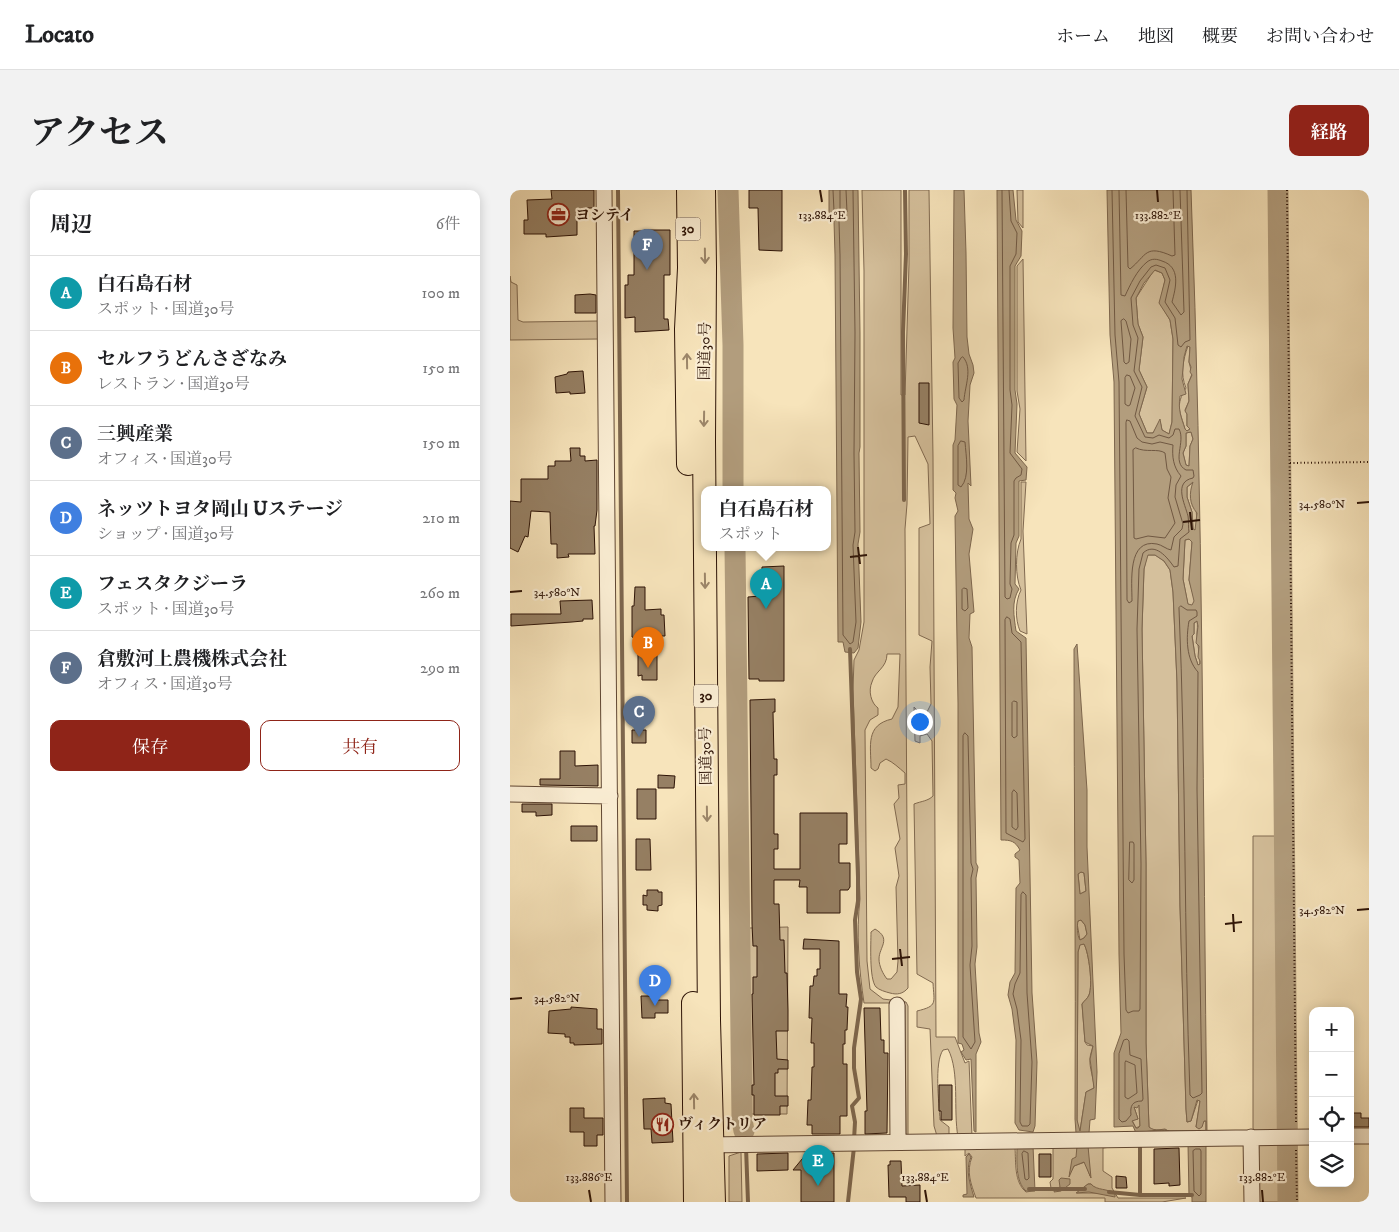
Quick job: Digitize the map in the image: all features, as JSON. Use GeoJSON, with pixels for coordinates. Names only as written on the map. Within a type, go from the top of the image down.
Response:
{"type":"FeatureCollection","features":[{"type":"Feature","properties":{"kind":"highway","name":"国道30号"},"geometry":{"type":"LineString","coordinates":[[688,190],[689,268],[686,329],[704,1145],[714,1202]]}},
{"type":"Feature","properties":{"kind":"highway","name":"国道30号"},"geometry":{"type":"LineString","coordinates":[[704,190],[704,486]]}},
{"type":"Feature","properties":{"kind":"highway","name":"国道30号"},"geometry":{"type":"LineString","coordinates":[[695,1202],[704,1145],[709,1010],[705,551]]}},
{"type":"Feature","properties":{"kind":"street"},"geometry":{"type":"LineString","coordinates":[[604,190],[613,1202]]}},
{"type":"Feature","properties":{"kind":"street"},"geometry":{"type":"LineString","coordinates":[[510,794],[610,796]]}},
{"type":"Feature","properties":{"kind":"street"},"geometry":{"type":"LineString","coordinates":[[897,1005],[898,1142]]}},
{"type":"Feature","properties":{"kind":"street"},"geometry":{"type":"LineString","coordinates":[[1354,1136],[1369,1136]]}},
{"type":"Feature","properties":{"kind":"street"},"geometry":{"type":"LineString","coordinates":[[704,1145],[1185,1137],[1309,1137]]}},
{"type":"Feature","properties":{"kind":"street"},"geometry":{"type":"LineString","coordinates":[[1251,1137],[1252,1202]]}},
{"type":"Feature","properties":{"kind":"path"},"geometry":{"type":"LineString","coordinates":[[1287,190],[1290,463],[1291,1137],[1297,1202]]}},
{"type":"Feature","properties":{"kind":"path"},"geometry":{"type":"LineString","coordinates":[[1290,463],[1369,462]]}},
{"type":"Feature","properties":{"kind":"shaded area"},"geometry":{"type":"Polygon","coordinates":[[[862,190],[901,190],[901,395],[905,395],[909,190],[929,190],[933,457],[936,1037],[955,1037],[965,1063],[969,1061],[972,1137],[958,1137],[954,1069],[948,1049],[943,1050],[940,1056],[938,1084],[940,1120],[949,1127],[949,1137],[908,1137],[906,1137],[905,1005],[864,1003],[862,990],[858,938],[860,899],[853,689],[854,660],[859,650],[864,622],[864,271],[862,190]],[[915,436],[908,437],[905,529],[908,988],[904,992],[897,994],[881,990],[874,983],[871,961],[871,932],[875,929],[883,936],[884,940],[879,959],[887,979],[891,979],[897,972],[898,961],[896,887],[899,876],[895,848],[900,839],[894,804],[899,798],[898,785],[905,784],[905,773],[894,763],[886,759],[880,763],[875,771],[871,768],[871,738],[877,726],[892,719],[898,707],[900,654],[887,654],[885,663],[874,678],[870,693],[872,700],[878,708],[878,715],[870,720],[865,730],[867,961],[870,989],[883,999],[906,1002],[908,1006],[908,1137],[937,1136],[934,1126],[930,1029],[917,1027],[917,1011],[932,1005],[934,999],[933,983],[917,974],[914,804],[933,796],[932,741],[927,734],[920,736],[920,743],[915,741],[914,707],[922,715],[926,714],[931,704],[930,667],[932,641],[919,635],[919,528],[930,524],[928,464],[915,436]]]}},
{"type":"Feature","properties":{"kind":"shaded area"},"geometry":{"type":"Polygon","coordinates":[[[1017,190],[1023,190],[1023,228],[1018,222],[1017,190]]]}},
{"type":"Feature","properties":{"kind":"shaded area"},"geometry":{"type":"Polygon","coordinates":[[[1023,259],[1026,461],[1017,452],[1020,409],[1017,391],[1017,266],[1023,259]]]}},
{"type":"Feature","properties":{"kind":"shaded area"},"geometry":{"type":"Polygon","coordinates":[[[1154,270],[1162,273],[1165,280],[1160,303],[1170,320],[1173,339],[1172,422],[1169,434],[1162,430],[1160,421],[1153,433],[1147,433],[1139,414],[1147,387],[1139,370],[1143,337],[1138,324],[1136,298],[1154,270]]]}},
{"type":"Feature","properties":{"kind":"shaded area"},"geometry":{"type":"Polygon","coordinates":[[[510,276],[511,282],[517,285],[518,320],[523,322],[598,321],[599,339],[510,340],[510,276]]]}},
{"type":"Feature","properties":{"kind":"shaded area"},"geometry":{"type":"Polygon","coordinates":[[[1188,346],[1190,346],[1189,362],[1192,374],[1188,384],[1189,401],[1185,410],[1187,426],[1190,429],[1187,431],[1182,418],[1180,399],[1186,388],[1183,378],[1183,367],[1188,346]]]}},
{"type":"Feature","properties":{"kind":"shaded area"},"geometry":{"type":"Polygon","coordinates":[[[1191,432],[1193,439],[1190,446],[1189,466],[1186,465],[1183,453],[1186,446],[1186,433],[1191,432]]]}},
{"type":"Feature","properties":{"kind":"shaded area"},"geometry":{"type":"Polygon","coordinates":[[[1021,482],[1026,482],[1023,531],[1027,634],[1020,631],[1017,616],[1017,605],[1021,590],[1017,564],[1021,539],[1021,482]]]}},
{"type":"Feature","properties":{"kind":"shaded area"},"geometry":{"type":"Polygon","coordinates":[[[1194,482],[1196,530],[1193,529],[1192,512],[1187,497],[1187,487],[1194,482]]]}},
{"type":"Feature","properties":{"kind":"shaded area"},"geometry":{"type":"Polygon","coordinates":[[[1190,539],[1192,542],[1189,580],[1195,601],[1192,606],[1188,605],[1183,579],[1185,540],[1190,539]]]}},
{"type":"Feature","properties":{"kind":"shaded area"},"geometry":{"type":"Polygon","coordinates":[[[1147,555],[1155,555],[1164,561],[1170,570],[1173,592],[1177,682],[1180,906],[1186,1109],[1187,1122],[1191,1121],[1198,1100],[1200,1101],[1196,1127],[1206,1120],[1206,1131],[1170,1131],[1149,1128],[1146,1043],[1146,864],[1142,629],[1144,569],[1147,555]]]}},
{"type":"Feature","properties":{"kind":"shaded area"},"geometry":{"type":"Polygon","coordinates":[[[1197,621],[1200,664],[1198,665],[1192,635],[1194,634],[1194,623],[1197,621]]]}},
{"type":"Feature","properties":{"kind":"shaded area"},"geometry":{"type":"Polygon","coordinates":[[[1253,836],[1281,836],[1282,1132],[1254,1132],[1253,1128],[1253,836]]]}},
{"type":"Feature","properties":{"kind":"shaded area"},"geometry":{"type":"Polygon","coordinates":[[[1084,873],[1086,891],[1080,894],[1078,874],[1084,873]]]}},
{"type":"Feature","properties":{"kind":"shaded area"},"geometry":{"type":"Polygon","coordinates":[[[1081,920],[1085,925],[1087,934],[1080,940],[1077,923],[1081,920]]]}},
{"type":"Feature","properties":{"kind":"shaded area"},"geometry":{"type":"Polygon","coordinates":[[[788,927],[787,1114],[751,1114],[749,928],[788,927]]]}},
{"type":"Feature","properties":{"kind":"shaded area"},"geometry":{"type":"Polygon","coordinates":[[[1080,944],[1084,944],[1086,948],[1090,969],[1090,990],[1082,1004],[1085,1042],[1087,1045],[1093,1046],[1090,1062],[1094,1088],[1086,1092],[1080,1131],[1077,1120],[1078,952],[1080,944]]]}},
{"type":"Feature","properties":{"kind":"shaded area"},"geometry":{"type":"Polygon","coordinates":[[[1139,1105],[1140,1126],[1136,1128],[1132,1120],[1138,1119],[1134,1107],[1139,1105]]]}},
{"type":"Feature","properties":{"kind":"shaded area"},"geometry":{"type":"Polygon","coordinates":[[[1259,1142],[1283,1142],[1283,1202],[1257,1202],[1259,1142]]]}},
{"type":"Feature","properties":{"kind":"shaded area"},"geometry":{"type":"Polygon","coordinates":[[[1053,1144],[1111,1147],[1103,1148],[1103,1171],[1112,1177],[1112,1188],[1118,1198],[1186,1198],[1162,1202],[1105,1202],[1105,1198],[976,1198],[969,1173],[972,1157],[969,1153],[965,1156],[965,1146],[1015,1148],[1019,1183],[1026,1192],[1051,1188],[1050,1182],[1053,1179],[1053,1144]],[[1087,1146],[1073,1160],[1070,1173],[1074,1166],[1085,1162],[1090,1176],[1087,1146]],[[1088,1184],[1077,1193],[1100,1193],[1091,1184],[1088,1184]]]}},
{"type":"Feature","properties":{"kind":"shaded area"},"geometry":{"type":"Polygon","coordinates":[[[741,1152],[742,1202],[729,1202],[729,1156],[741,1152]]]}},
{"type":"Feature","properties":{"kind":"water"},"geometry":{"type":"Polygon","coordinates":[[[829,190],[858,190],[860,532],[858,544],[861,622],[858,648],[854,653],[845,652],[843,642],[838,642],[835,255],[834,221],[829,212],[829,190]]]}},
{"type":"Feature","properties":{"kind":"water"},"geometry":{"type":"Polygon","coordinates":[[[954,190],[964,190],[967,337],[974,373],[970,385],[968,421],[971,486],[968,483],[969,519],[973,529],[969,554],[974,612],[970,614],[969,638],[972,647],[976,863],[978,867],[976,878],[977,947],[975,964],[981,1042],[976,1054],[976,1132],[974,1131],[971,1059],[966,1060],[961,1052],[964,1050],[962,1044],[958,1043],[958,703],[955,516],[958,511],[955,498],[956,493],[953,490],[953,445],[957,405],[954,399],[953,362],[955,358],[953,328],[954,190]]]}},
{"type":"Feature","properties":{"kind":"water"},"geometry":{"type":"Polygon","coordinates":[[[997,190],[1013,190],[1016,220],[1022,231],[1021,256],[1015,266],[1015,390],[1017,404],[1015,453],[1027,467],[1026,480],[1019,481],[1019,536],[1016,543],[1015,584],[1019,589],[1016,594],[1014,609],[1016,631],[1026,638],[1032,993],[1037,1062],[1035,1126],[1033,1132],[1019,1130],[1015,1123],[1016,1040],[1008,995],[1010,982],[1015,973],[1016,888],[1020,883],[1019,860],[1015,857],[1015,854],[1020,850],[1012,842],[1001,840],[997,190]]]}},
{"type":"Feature","properties":{"kind":"water"},"geometry":{"type":"Polygon","coordinates":[[[1107,190],[1191,190],[1200,543],[1207,1132],[1170,1132],[1167,1130],[1206,1131],[1206,1121],[1204,1121],[1199,1129],[1196,1127],[1200,1101],[1197,1100],[1191,1121],[1187,1122],[1180,906],[1177,682],[1173,592],[1170,570],[1164,561],[1155,555],[1148,555],[1144,569],[1142,629],[1146,864],[1146,1043],[1149,1127],[1158,1130],[1136,1133],[1133,1126],[1114,1127],[1114,1053],[1121,1033],[1114,382],[1110,335],[1107,190]],[[1155,270],[1144,283],[1136,298],[1138,324],[1143,337],[1139,370],[1147,387],[1139,414],[1147,433],[1153,433],[1160,419],[1162,430],[1169,434],[1172,422],[1173,339],[1170,320],[1159,303],[1165,280],[1162,273],[1155,270]],[[1187,346],[1182,379],[1186,394],[1180,396],[1179,401],[1181,417],[1187,431],[1190,429],[1187,426],[1187,414],[1185,411],[1189,401],[1188,384],[1192,375],[1189,362],[1190,347],[1187,346]],[[1191,432],[1186,433],[1186,446],[1183,453],[1186,465],[1189,466],[1190,446],[1193,439],[1191,432]],[[1193,482],[1187,487],[1187,497],[1192,512],[1193,529],[1195,530],[1197,513],[1192,506],[1191,490],[1193,482]],[[1189,539],[1185,540],[1183,579],[1188,604],[1192,605],[1194,601],[1189,580],[1192,542],[1189,539]],[[1197,621],[1194,623],[1194,634],[1192,636],[1198,665],[1200,661],[1198,657],[1199,646],[1196,643],[1197,621]],[[1139,1105],[1137,1108],[1134,1107],[1138,1119],[1132,1121],[1136,1128],[1138,1128],[1140,1126],[1139,1105]]]}},
{"type":"Feature","properties":{"kind":"water"},"geometry":{"type":"Polygon","coordinates":[[[1077,644],[1087,790],[1087,847],[1097,1072],[1095,1119],[1090,1120],[1089,1133],[1076,1133],[1075,1119],[1074,649],[1077,644]],[[1084,873],[1078,874],[1080,894],[1086,891],[1084,873]],[[1081,920],[1078,921],[1078,936],[1080,940],[1087,934],[1085,925],[1081,920]],[[1084,944],[1080,945],[1078,952],[1077,1120],[1080,1131],[1086,1092],[1094,1088],[1090,1059],[1093,1046],[1085,1042],[1082,1004],[1090,990],[1090,969],[1086,948],[1084,944]]]}},
{"type":"Feature","properties":{"kind":"water"},"geometry":{"type":"Polygon","coordinates":[[[1188,1144],[1206,1144],[1206,1202],[1192,1202],[1192,1197],[1189,1196],[1188,1144]]]}},
{"type":"Feature","properties":{"kind":"water"},"geometry":{"type":"Polygon","coordinates":[[[1017,1146],[1033,1146],[1035,1191],[1026,1191],[1020,1182],[1017,1170],[1017,1146]]]}},
{"type":"Feature","properties":{"kind":"water"},"geometry":{"type":"Polygon","coordinates":[[[1077,1146],[1088,1146],[1091,1178],[1084,1162],[1074,1166],[1069,1177],[1072,1159],[1076,1157],[1077,1146]]]}},
{"type":"Feature","properties":{"kind":"water"},"geometry":{"type":"Polygon","coordinates":[[[969,1154],[971,1157],[968,1167],[969,1177],[974,1197],[963,1197],[963,1195],[967,1194],[966,1157],[969,1154]]]}},
{"type":"Feature","properties":{"kind":"water"},"geometry":{"type":"Polygon","coordinates":[[[1061,1178],[1070,1179],[1070,1184],[1061,1191],[1054,1192],[1055,1189],[1060,1187],[1059,1180],[1061,1178]]]}},
{"type":"Feature","properties":{"kind":"water"},"geometry":{"type":"Polygon","coordinates":[[[1088,1184],[1112,1192],[1115,1194],[1115,1197],[1089,1192],[1076,1193],[1088,1184]]]}},
{"type":"Feature","properties":{"kind":"building"},"geometry":{"type":"Polygon","coordinates":[[[551,190],[594,190],[594,208],[587,208],[587,220],[577,220],[577,235],[546,237],[546,234],[524,234],[524,220],[528,220],[527,200],[552,199],[551,190]]]}},
{"type":"Feature","properties":{"kind":"building"},"geometry":{"type":"Polygon","coordinates":[[[749,190],[782,190],[782,251],[759,250],[758,208],[749,208],[749,190]]]}},
{"type":"Feature","properties":{"kind":"building"},"geometry":{"type":"Polygon","coordinates":[[[670,230],[670,275],[664,275],[664,319],[668,319],[669,330],[635,332],[635,317],[625,318],[625,285],[628,285],[628,275],[634,275],[634,231],[670,230]]]}},
{"type":"Feature","properties":{"kind":"building"},"geometry":{"type":"Polygon","coordinates":[[[575,295],[596,295],[596,313],[575,313],[575,295]]]}},
{"type":"Feature","properties":{"kind":"building"},"geometry":{"type":"Polygon","coordinates":[[[583,371],[585,393],[556,393],[555,377],[567,374],[568,372],[583,371]]]}},
{"type":"Feature","properties":{"kind":"building"},"geometry":{"type":"Polygon","coordinates":[[[919,383],[929,383],[929,425],[919,423],[919,383]]]}},
{"type":"Feature","properties":{"kind":"building"},"geometry":{"type":"Polygon","coordinates":[[[570,448],[580,448],[580,456],[585,456],[585,461],[597,460],[597,510],[594,526],[595,554],[568,554],[569,557],[557,558],[557,544],[551,544],[550,512],[531,511],[528,537],[525,536],[518,552],[510,548],[510,501],[521,502],[521,479],[548,479],[548,466],[555,466],[555,461],[571,461],[570,448]]]}},
{"type":"Feature","properties":{"kind":"building"},"geometry":{"type":"Polygon","coordinates":[[[784,566],[784,681],[749,679],[748,597],[760,596],[762,567],[784,566]]]}},
{"type":"Feature","properties":{"kind":"building"},"geometry":{"type":"Polygon","coordinates":[[[635,587],[645,587],[645,610],[661,609],[661,615],[664,615],[665,636],[654,636],[654,655],[657,655],[657,680],[642,680],[642,675],[638,676],[638,639],[632,637],[632,606],[634,606],[635,587]]]}},
{"type":"Feature","properties":{"kind":"building"},"geometry":{"type":"Polygon","coordinates":[[[592,600],[593,619],[511,626],[511,614],[561,614],[560,601],[592,600]]]}},
{"type":"Feature","properties":{"kind":"building"},"geometry":{"type":"Polygon","coordinates":[[[775,699],[775,712],[773,712],[774,759],[777,759],[777,775],[774,775],[774,834],[778,834],[778,849],[774,849],[774,869],[800,869],[800,813],[847,813],[847,844],[839,844],[839,863],[850,863],[850,887],[848,890],[840,890],[840,913],[807,913],[807,887],[799,887],[800,880],[774,880],[774,904],[779,904],[780,940],[784,940],[788,1010],[788,1031],[776,1031],[777,1059],[788,1060],[788,1069],[778,1069],[778,1073],[775,1073],[775,1096],[788,1096],[788,1106],[780,1106],[780,1115],[754,1115],[754,1095],[752,1095],[752,1085],[754,1085],[752,994],[753,977],[757,977],[757,946],[753,946],[752,924],[750,700],[775,699]]]}},
{"type":"Feature","properties":{"kind":"building"},"geometry":{"type":"Polygon","coordinates":[[[632,730],[646,730],[646,743],[632,743],[632,730]]]}},
{"type":"Feature","properties":{"kind":"building"},"geometry":{"type":"Polygon","coordinates":[[[560,751],[575,751],[575,766],[598,765],[598,786],[540,785],[540,779],[560,779],[560,751]]]}},
{"type":"Feature","properties":{"kind":"building"},"geometry":{"type":"Polygon","coordinates":[[[658,775],[675,776],[674,788],[658,788],[658,775]]]}},
{"type":"Feature","properties":{"kind":"building"},"geometry":{"type":"Polygon","coordinates":[[[637,789],[656,789],[656,819],[637,819],[637,789]]]}},
{"type":"Feature","properties":{"kind":"building"},"geometry":{"type":"Polygon","coordinates":[[[522,804],[552,804],[552,815],[536,816],[536,812],[522,812],[522,804]]]}},
{"type":"Feature","properties":{"kind":"building"},"geometry":{"type":"Polygon","coordinates":[[[571,826],[597,826],[597,841],[571,841],[571,826]]]}},
{"type":"Feature","properties":{"kind":"building"},"geometry":{"type":"Polygon","coordinates":[[[636,839],[650,839],[651,870],[636,870],[636,839]]]}},
{"type":"Feature","properties":{"kind":"building"},"geometry":{"type":"Polygon","coordinates":[[[647,890],[662,892],[662,905],[658,906],[658,911],[647,910],[647,905],[643,905],[643,895],[647,896],[647,890]]]}},
{"type":"Feature","properties":{"kind":"building"},"geometry":{"type":"Polygon","coordinates":[[[804,939],[839,941],[839,994],[847,994],[846,1007],[848,1007],[847,1030],[845,1030],[845,1044],[843,1044],[843,1064],[847,1064],[847,1116],[840,1116],[840,1134],[812,1134],[812,1125],[807,1125],[808,1100],[811,1100],[812,1067],[814,1067],[814,1043],[811,1043],[812,1018],[809,1018],[810,986],[813,986],[814,976],[817,976],[817,969],[820,969],[820,949],[803,949],[804,939]]]}},
{"type":"Feature","properties":{"kind":"building"},"geometry":{"type":"Polygon","coordinates":[[[641,996],[655,996],[655,1000],[668,1000],[668,1013],[655,1013],[655,1018],[642,1018],[641,996]]]}},
{"type":"Feature","properties":{"kind":"building"},"geometry":{"type":"Polygon","coordinates":[[[571,1007],[597,1009],[597,1029],[602,1029],[602,1044],[574,1045],[574,1043],[570,1043],[570,1037],[565,1037],[565,1034],[548,1033],[549,1011],[571,1009],[571,1007]]]}},
{"type":"Feature","properties":{"kind":"building"},"geometry":{"type":"Polygon","coordinates":[[[864,1008],[880,1008],[881,1040],[884,1040],[884,1053],[888,1053],[887,1133],[865,1134],[865,1111],[867,1111],[864,1008]]]}},
{"type":"Feature","properties":{"kind":"building"},"geometry":{"type":"Polygon","coordinates":[[[939,1085],[952,1085],[952,1120],[941,1120],[939,1085]]]}},
{"type":"Feature","properties":{"kind":"building","name":"ヴィクトリア"},"geometry":{"type":"Polygon","coordinates":[[[665,1098],[665,1103],[671,1104],[673,1142],[652,1143],[651,1129],[644,1129],[643,1099],[665,1098]]]}},
{"type":"Feature","properties":{"kind":"building"},"geometry":{"type":"Polygon","coordinates":[[[570,1108],[584,1108],[584,1118],[603,1118],[603,1135],[597,1135],[597,1146],[584,1146],[584,1132],[570,1132],[570,1108]]]}},
{"type":"Feature","properties":{"kind":"building"},"geometry":{"type":"Polygon","coordinates":[[[1354,1113],[1361,1113],[1361,1118],[1369,1118],[1369,1127],[1354,1127],[1354,1113]]]}},
{"type":"Feature","properties":{"kind":"building"},"geometry":{"type":"Polygon","coordinates":[[[1179,1148],[1180,1185],[1169,1186],[1169,1183],[1154,1184],[1154,1149],[1179,1148]]]}},
{"type":"Feature","properties":{"kind":"building"},"geometry":{"type":"Polygon","coordinates":[[[788,1153],[788,1170],[757,1171],[757,1154],[788,1153]]]}},
{"type":"Feature","properties":{"kind":"building"},"geometry":{"type":"Polygon","coordinates":[[[807,1153],[834,1153],[834,1202],[801,1202],[801,1170],[793,1170],[807,1153]]]}},
{"type":"Feature","properties":{"kind":"building"},"geometry":{"type":"Polygon","coordinates":[[[1039,1154],[1051,1154],[1051,1177],[1039,1177],[1039,1154]]]}},
{"type":"Feature","properties":{"kind":"building"},"geometry":{"type":"Polygon","coordinates":[[[890,1161],[901,1161],[902,1186],[920,1185],[920,1202],[906,1202],[906,1197],[889,1197],[888,1165],[890,1165],[890,1161]]]}},
{"type":"Feature","properties":{"kind":"building"},"geometry":{"type":"Polygon","coordinates":[[[1116,1176],[1126,1177],[1127,1188],[1116,1188],[1116,1176]]]}},
{"type":"Feature","properties":{"kind":"waterway"},"geometry":{"type":"LineString","coordinates":[[618,190],[627,1202]]}},
{"type":"Feature","properties":{"kind":"waterway"},"geometry":{"type":"LineString","coordinates":[[728,190],[733,345],[733,486]]}},
{"type":"Feature","properties":{"kind":"waterway"},"geometry":{"type":"LineString","coordinates":[[904,500],[903,332],[906,254],[905,190]]}},
{"type":"Feature","properties":{"kind":"waterway"},"geometry":{"type":"LineString","coordinates":[[1278,190],[1288,1202]]}},
{"type":"Feature","properties":{"kind":"waterway"},"geometry":{"type":"LineString","coordinates":[[735,551],[742,1119],[744,1131]]}},
{"type":"Feature","properties":{"kind":"waterway"},"geometry":{"type":"LineString","coordinates":[[850,649],[858,877],[858,901],[855,920],[857,972],[861,999],[854,1048],[854,1068],[859,1098],[852,1106],[855,1122],[854,1140]]}},
{"type":"Feature","properties":{"kind":"waterway"},"geometry":{"type":"LineString","coordinates":[[744,1131],[745,1140]]}},
{"type":"Feature","properties":{"kind":"waterway"},"geometry":{"type":"LineString","coordinates":[[1140,1144],[1140,1195]]}},
{"type":"Feature","properties":{"kind":"waterway"},"geometry":{"type":"LineString","coordinates":[[746,1147],[748,1202]]}},
{"type":"Feature","properties":{"kind":"waterway"},"geometry":{"type":"LineString","coordinates":[[848,1202],[854,1147]]}},
{"type":"Feature","properties":{"kind":"waterway"},"geometry":{"type":"LineString","coordinates":[[1029,1189],[1085,1189]]}},
{"type":"Feature","properties":{"kind":"waterway"},"geometry":{"type":"LineString","coordinates":[[1109,1192],[1140,1195],[1192,1195]]}},
{"type":"Feature","properties":{"kind":"place","name":"ヨシテイ"},"geometry":{"type":"Point","coordinates":[559,215]}},
{"type":"Feature","properties":{"kind":"place","name":"倉敷河上農機株式会社"},"geometry":{"type":"Point","coordinates":[647,270]}},
{"type":"Feature","properties":{"kind":"place","name":"白石島石材"},"geometry":{"type":"Point","coordinates":[766,609]}},
{"type":"Feature","properties":{"kind":"place","name":"セルフうどんさざなみ"},"geometry":{"type":"Point","coordinates":[648,668]}},
{"type":"Feature","properties":{"kind":"place","name":"三興産業"},"geometry":{"type":"Point","coordinates":[639,737]}},
{"type":"Feature","properties":{"kind":"place","name":"ネッツトヨタ岡山 Uステージ"},"geometry":{"type":"Point","coordinates":[655,1006]}},
{"type":"Feature","properties":{"kind":"place","name":"ヴィクトリア"},"geometry":{"type":"Point","coordinates":[662,1124]}},
{"type":"Feature","properties":{"kind":"place","name":"フェスタクジーラ"},"geometry":{"type":"Point","coordinates":[818,1186]}}]}
